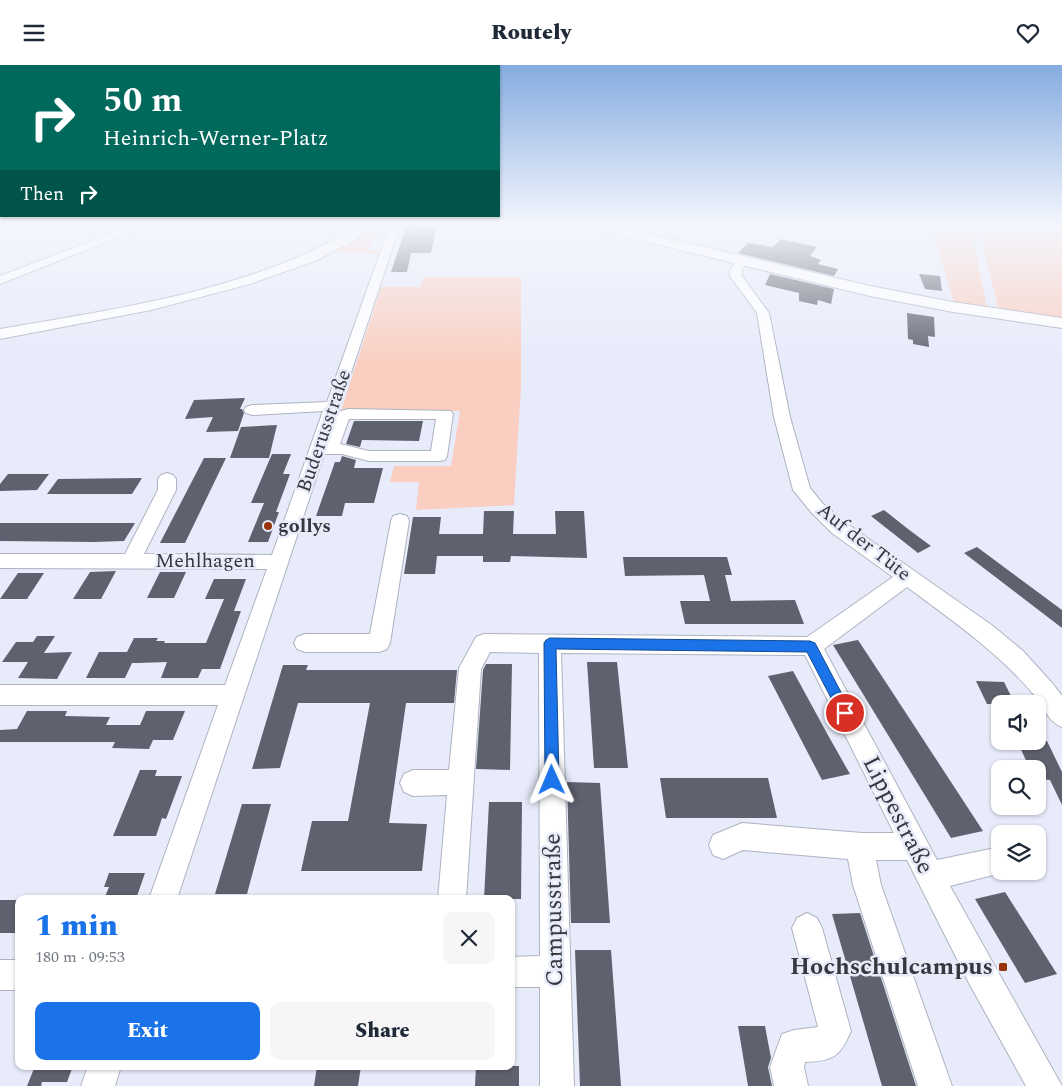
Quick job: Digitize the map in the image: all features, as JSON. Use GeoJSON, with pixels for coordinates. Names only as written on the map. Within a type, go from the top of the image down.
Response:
{"type":"FeatureCollection","features":[{"type":"Feature","properties":{"kind":"main road"},"geometry":{"type":"LineString","coordinates":[[0,334],[157,304],[252,279],[271,272]]}},
{"type":"Feature","properties":{"kind":"main road"},"geometry":{"type":"LineString","coordinates":[[788,272],[906,299],[1062,323]]}},
{"type":"Feature","properties":{"kind":"street"},"geometry":{"type":"LineString","coordinates":[[0,280],[22,272]]}},
{"type":"Feature","properties":{"kind":"street","name":"Buderusstraße"},"geometry":{"type":"LineString","coordinates":[[165,895],[280,562],[325,449],[332,406],[380,272]]}},
{"type":"Feature","properties":{"kind":"street","name":"Auf der Tüte"},"geometry":{"type":"LineString","coordinates":[[736,272],[736,276],[763,313],[782,417],[792,462],[802,490],[817,508],[839,528],[985,631],[1015,657],[1044,691],[1062,717]]}},
{"type":"Feature","properties":{"kind":"street"},"geometry":{"type":"LineString","coordinates":[[252,410],[332,406]]}},
{"type":"Feature","properties":{"kind":"street"},"geometry":{"type":"LineString","coordinates":[[348,414],[445,414],[439,456],[369,456],[325,449],[342,416],[348,414]]}},
{"type":"Feature","properties":{"kind":"street","name":"Mehlhagen"},"geometry":{"type":"LineString","coordinates":[[131,561],[167,490],[167,479]]}},
{"type":"Feature","properties":{"kind":"street"},"geometry":{"type":"LineString","coordinates":[[305,643],[379,643],[400,521]]}},
{"type":"Feature","properties":{"kind":"street","name":"Mehlhagen"},"geometry":{"type":"LineString","coordinates":[[0,561],[280,562]]}},
{"type":"Feature","properties":{"kind":"street"},"geometry":{"type":"LineString","coordinates":[[452,895],[470,668],[484,643],[810,647],[907,577]]}},
{"type":"Feature","properties":{"kind":"street","name":"Campusstraße"},"geometry":{"type":"LineString","coordinates":[[550,643],[557,1086]]}},
{"type":"Feature","properties":{"kind":"street","name":"Lippestraße"},"geometry":{"type":"LineString","coordinates":[[810,647],[981,974],[1045,1086]]}},
{"type":"Feature","properties":{"kind":"street"},"geometry":{"type":"LineString","coordinates":[[0,695],[234,695]]}},
{"type":"Feature","properties":{"kind":"street"},"geometry":{"type":"LineString","coordinates":[[413,783],[461,782]]}},
{"type":"Feature","properties":{"kind":"street"},"geometry":{"type":"LineString","coordinates":[[723,845],[742,836],[862,847],[915,846]]}},
{"type":"Feature","properties":{"kind":"street"},"geometry":{"type":"LineString","coordinates":[[862,847],[862,864],[867,885],[936,1086]]}},
{"type":"Feature","properties":{"kind":"street"},"geometry":{"type":"LineString","coordinates":[[930,876],[991,863]]}},
{"type":"Feature","properties":{"kind":"street"},"geometry":{"type":"LineString","coordinates":[[791,1086],[787,1067],[794,1046],[825,1045],[835,1031],[807,928]]}},
{"type":"Feature","properties":{"kind":"street"},"geometry":{"type":"LineString","coordinates":[[515,971],[555,971]]}},
{"type":"Feature","properties":{"kind":"street"},"geometry":{"type":"LineString","coordinates":[[0,975],[15,975]]}},
{"type":"Feature","properties":{"kind":"street"},"geometry":{"type":"LineString","coordinates":[[98,1086],[104,1070]]}},
{"type":"Feature","properties":{"kind":"shaded area"},"geometry":{"type":"Polygon","coordinates":[[[944,272],[980,272],[987,308],[954,303],[944,272]]]}},
{"type":"Feature","properties":{"kind":"shaded area"},"geometry":{"type":"Polygon","coordinates":[[[989,272],[1062,272],[1062,319],[999,310],[989,272]]]}},
{"type":"Feature","properties":{"kind":"shaded area"},"geometry":{"type":"Polygon","coordinates":[[[423,277],[521,277],[521,386],[514,505],[416,510],[419,482],[390,482],[394,466],[451,466],[460,411],[341,411],[381,287],[420,287],[423,277]]]}},
{"type":"Feature","properties":{"kind":"building"},"geometry":{"type":"Polygon","coordinates":[[[816,272],[836,272],[834,276],[816,272]]]}},
{"type":"Feature","properties":{"kind":"building"},"geometry":{"type":"Polygon","coordinates":[[[770,274],[834,289],[831,304],[818,300],[817,305],[799,301],[799,293],[765,285],[770,274]]]}},
{"type":"Feature","properties":{"kind":"building"},"geometry":{"type":"Polygon","coordinates":[[[919,274],[940,276],[942,291],[925,289],[919,274]]]}},
{"type":"Feature","properties":{"kind":"building"},"geometry":{"type":"Polygon","coordinates":[[[907,313],[934,317],[935,337],[928,336],[929,347],[913,344],[913,340],[908,339],[907,313]]]}},
{"type":"Feature","properties":{"kind":"building"},"geometry":{"type":"Polygon","coordinates":[[[245,398],[240,409],[244,413],[238,431],[206,432],[213,417],[185,419],[194,400],[245,398]]]}},
{"type":"Feature","properties":{"kind":"building"},"geometry":{"type":"Polygon","coordinates":[[[354,421],[423,421],[419,441],[362,440],[360,447],[346,444],[354,421]]]}},
{"type":"Feature","properties":{"kind":"building"},"geometry":{"type":"Polygon","coordinates":[[[277,425],[269,458],[230,458],[241,427],[277,425]]]}},
{"type":"Feature","properties":{"kind":"building"},"geometry":{"type":"Polygon","coordinates":[[[272,454],[291,454],[283,474],[290,474],[276,512],[279,512],[268,542],[248,542],[264,503],[251,503],[272,454]]]}},
{"type":"Feature","properties":{"kind":"building"},"geometry":{"type":"Polygon","coordinates":[[[342,456],[356,460],[354,468],[383,468],[374,503],[345,503],[342,516],[316,516],[335,462],[340,462],[342,456]]]}},
{"type":"Feature","properties":{"kind":"building"},"geometry":{"type":"Polygon","coordinates":[[[204,458],[226,458],[185,543],[160,543],[204,458]]]}},
{"type":"Feature","properties":{"kind":"building"},"geometry":{"type":"Polygon","coordinates":[[[8,474],[49,474],[37,490],[0,491],[0,484],[8,474]]]}},
{"type":"Feature","properties":{"kind":"building"},"geometry":{"type":"Polygon","coordinates":[[[142,478],[132,494],[47,494],[58,479],[142,478]]]}},
{"type":"Feature","properties":{"kind":"building"},"geometry":{"type":"Polygon","coordinates":[[[884,510],[931,546],[918,553],[871,516],[884,510]]]}},
{"type":"Feature","properties":{"kind":"building"},"geometry":{"type":"Polygon","coordinates":[[[484,511],[514,511],[513,534],[556,534],[555,511],[584,511],[587,558],[511,556],[510,562],[483,562],[483,556],[437,556],[435,574],[404,574],[413,517],[441,517],[439,534],[483,534],[484,511]]]}},
{"type":"Feature","properties":{"kind":"building"},"geometry":{"type":"Polygon","coordinates":[[[0,523],[135,523],[124,541],[94,542],[0,541],[0,523]]]}},
{"type":"Feature","properties":{"kind":"building"},"geometry":{"type":"Polygon","coordinates":[[[977,547],[1062,610],[1062,628],[964,553],[977,547]]]}},
{"type":"Feature","properties":{"kind":"building"},"geometry":{"type":"Polygon","coordinates":[[[623,557],[727,557],[732,575],[725,575],[731,601],[795,600],[804,624],[685,624],[680,601],[710,601],[704,575],[625,576],[623,557]]]}},
{"type":"Feature","properties":{"kind":"building"},"geometry":{"type":"Polygon","coordinates":[[[116,571],[101,599],[73,599],[90,572],[116,571]]]}},
{"type":"Feature","properties":{"kind":"building"},"geometry":{"type":"Polygon","coordinates":[[[160,572],[186,572],[174,598],[147,598],[160,572]]]}},
{"type":"Feature","properties":{"kind":"building"},"geometry":{"type":"Polygon","coordinates":[[[18,573],[44,573],[27,599],[0,599],[18,573]]]}},
{"type":"Feature","properties":{"kind":"building"},"geometry":{"type":"Polygon","coordinates":[[[214,579],[246,579],[234,611],[241,611],[220,669],[202,669],[198,678],[161,678],[167,662],[132,663],[125,678],[86,678],[99,652],[127,652],[134,638],[158,638],[156,641],[165,641],[164,643],[206,643],[224,599],[205,599],[214,579]]]}},
{"type":"Feature","properties":{"kind":"building"},"geometry":{"type":"Polygon","coordinates":[[[37,636],[55,636],[44,653],[72,652],[57,679],[18,678],[28,662],[2,662],[16,642],[33,642],[37,636]]]}},
{"type":"Feature","properties":{"kind":"building"},"geometry":{"type":"Polygon","coordinates":[[[858,640],[983,831],[951,838],[833,645],[858,640]]]}},
{"type":"Feature","properties":{"kind":"building"},"geometry":{"type":"Polygon","coordinates":[[[587,662],[617,662],[628,768],[594,768],[587,662]]]}},
{"type":"Feature","properties":{"kind":"building"},"geometry":{"type":"Polygon","coordinates":[[[486,664],[512,664],[510,770],[476,769],[483,670],[486,664]]]}},
{"type":"Feature","properties":{"kind":"building"},"geometry":{"type":"Polygon","coordinates":[[[283,665],[308,665],[306,670],[457,670],[454,703],[406,703],[389,823],[427,824],[422,871],[301,871],[312,821],[348,821],[370,703],[298,703],[280,768],[252,769],[283,665]]]}},
{"type":"Feature","properties":{"kind":"building"},"geometry":{"type":"Polygon","coordinates":[[[793,671],[850,774],[822,780],[768,676],[793,671]]]}},
{"type":"Feature","properties":{"kind":"building"},"geometry":{"type":"Polygon","coordinates":[[[976,681],[1004,682],[1010,695],[991,695],[991,704],[987,704],[976,681]]]}},
{"type":"Feature","properties":{"kind":"building"},"geometry":{"type":"Polygon","coordinates":[[[27,711],[67,711],[65,716],[110,717],[106,725],[140,725],[146,711],[185,711],[173,740],[153,740],[149,749],[112,748],[115,742],[0,742],[0,730],[17,729],[27,711]]]}},
{"type":"Feature","properties":{"kind":"building"},"geometry":{"type":"Polygon","coordinates":[[[1047,741],[1062,772],[1062,805],[1050,780],[1046,780],[1046,760],[1026,760],[1021,750],[1046,750],[1047,741]]]}},
{"type":"Feature","properties":{"kind":"building"},"geometry":{"type":"Polygon","coordinates":[[[140,770],[157,770],[155,776],[182,776],[166,819],[162,818],[156,836],[113,836],[140,770]]]}},
{"type":"Feature","properties":{"kind":"building"},"geometry":{"type":"Polygon","coordinates":[[[660,778],[768,778],[777,818],[666,818],[660,778]]]}},
{"type":"Feature","properties":{"kind":"building"},"geometry":{"type":"Polygon","coordinates":[[[567,782],[600,783],[610,923],[571,923],[567,782]]]}},
{"type":"Feature","properties":{"kind":"building"},"geometry":{"type":"Polygon","coordinates":[[[489,802],[522,802],[521,899],[515,899],[515,895],[484,895],[489,802]]]}},
{"type":"Feature","properties":{"kind":"building"},"geometry":{"type":"Polygon","coordinates":[[[242,804],[271,804],[247,894],[215,894],[242,804]]]}},
{"type":"Feature","properties":{"kind":"building"},"geometry":{"type":"Polygon","coordinates":[[[109,873],[145,873],[137,895],[106,895],[109,887],[104,887],[109,873]]]}},
{"type":"Feature","properties":{"kind":"building"},"geometry":{"type":"Polygon","coordinates":[[[1005,892],[1057,974],[1025,983],[975,899],[1005,892]]]}},
{"type":"Feature","properties":{"kind":"building"},"geometry":{"type":"Polygon","coordinates":[[[0,900],[15,900],[15,933],[0,933],[0,900]]]}},
{"type":"Feature","properties":{"kind":"building"},"geometry":{"type":"Polygon","coordinates":[[[860,913],[916,1086],[882,1086],[832,914],[860,913]]]}},
{"type":"Feature","properties":{"kind":"building"},"geometry":{"type":"Polygon","coordinates":[[[575,950],[611,950],[621,1086],[580,1086],[575,950]]]}},
{"type":"Feature","properties":{"kind":"building"},"geometry":{"type":"Polygon","coordinates":[[[738,1026],[765,1026],[771,1058],[768,1067],[772,1086],[748,1086],[738,1026]]]}},
{"type":"Feature","properties":{"kind":"building"},"geometry":{"type":"Polygon","coordinates":[[[515,1066],[519,1066],[519,1086],[475,1086],[476,1070],[515,1070],[515,1066]]]}},
{"type":"Feature","properties":{"kind":"building"},"geometry":{"type":"Polygon","coordinates":[[[33,1070],[72,1070],[67,1082],[42,1082],[41,1086],[27,1086],[33,1070]]]}},
{"type":"Feature","properties":{"kind":"building"},"geometry":{"type":"Polygon","coordinates":[[[316,1070],[360,1070],[358,1086],[314,1086],[316,1070]]]}},
{"type":"Feature","properties":{"kind":"place","name":"gollys"},"geometry":{"type":"Point","coordinates":[268,526]}},
{"type":"Feature","properties":{"kind":"place","name":"Hochschulcampus"},"geometry":{"type":"Point","coordinates":[1003,967]}},
{"type":"Feature","properties":{"kind":"route"},"geometry":{"type":"LineString","coordinates":[[552,780],[550,643],[810,647],[845,713]]}}]}
